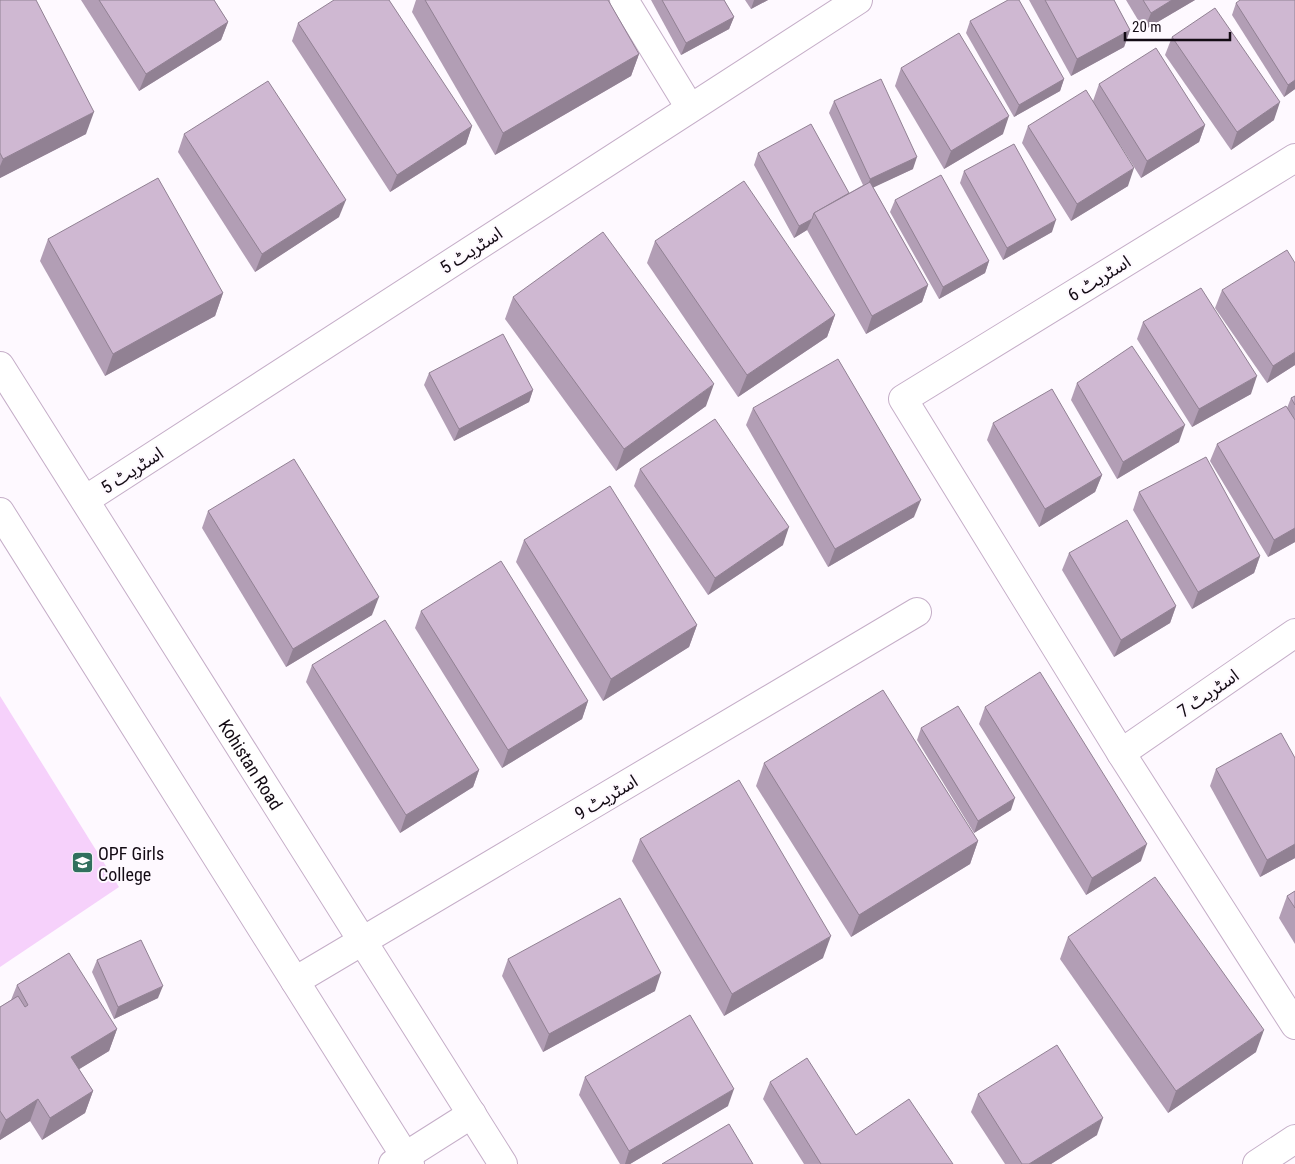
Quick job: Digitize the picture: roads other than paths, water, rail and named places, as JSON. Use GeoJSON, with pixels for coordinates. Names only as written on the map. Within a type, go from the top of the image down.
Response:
{"type":"FeatureCollection","features":[{"type":"Feature","properties":{"kind":"street"},"geometry":{"type":"LineString","coordinates":[[624,0],[690,108]]}},
{"type":"Feature","properties":{"kind":"street","name":"اسٹریٹ 5"},"geometry":{"type":"LineString","coordinates":[[85,500],[858,0]]}},
{"type":"Feature","properties":{"kind":"street","name":"اسٹریٹ 6"},"geometry":{"type":"LineString","coordinates":[[1122,753],[902,399],[1295,158]]}},
{"type":"Feature","properties":{"kind":"street","name":"Kohistan Road"},"geometry":{"type":"LineString","coordinates":[[0,366],[503,1164]]}},
{"type":"Feature","properties":{"kind":"street"},"geometry":{"type":"LineString","coordinates":[[0,512],[295,982],[403,1161],[472,1114]]}},
{"type":"Feature","properties":{"kind":"street","name":"اسٹریٹ 9"},"geometry":{"type":"LineString","coordinates":[[295,982],[917,612]]}},
{"type":"Feature","properties":{"kind":"street","name":"اسٹریٹ 7"},"geometry":{"type":"LineString","coordinates":[[1122,753],[1295,634]]}},
{"type":"Feature","properties":{"kind":"street"},"geometry":{"type":"LineString","coordinates":[[1122,753],[1295,1025]]}},
{"type":"Feature","properties":{"kind":"street"},"geometry":{"type":"LineString","coordinates":[[1256,1164],[1295,1139]]}},
{"type":"Feature","properties":{"kind":"place","name":"OPF Girls College"},"geometry":{"type":"Point","coordinates":[82,863]}}]}
